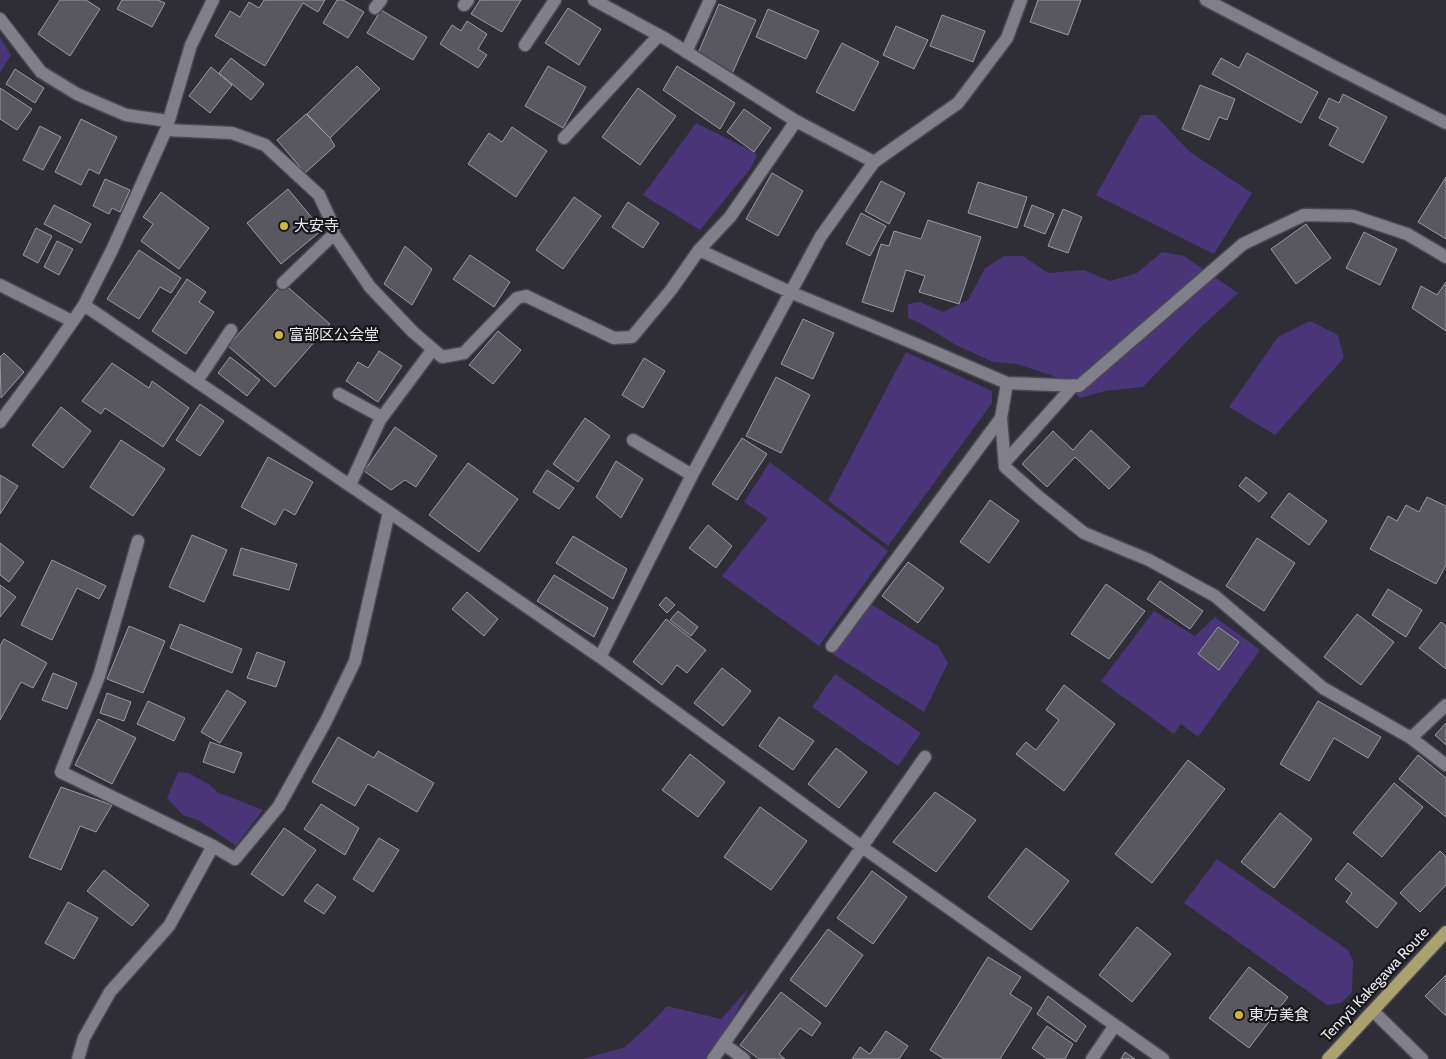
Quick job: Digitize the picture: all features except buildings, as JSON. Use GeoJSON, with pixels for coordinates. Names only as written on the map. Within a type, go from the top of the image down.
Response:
{"type":"FeatureCollection","features":[{"type":"Feature","properties":{"kind":"main road","name":"Tenryū Kakegawa Route"},"geometry":{"type":"LineString","coordinates":[[1328,1059],[1446,932]]}},
{"type":"Feature","properties":{"kind":"street"},"geometry":{"type":"LineString","coordinates":[[1,419],[84,305],[112,250],[167,126],[191,45],[212,0]]}},
{"type":"Feature","properties":{"kind":"street"},"geometry":{"type":"LineString","coordinates":[[525,45],[555,0]]}},
{"type":"Feature","properties":{"kind":"street"},"geometry":{"type":"LineString","coordinates":[[594,0],[659,35],[796,121],[874,162]]}},
{"type":"Feature","properties":{"kind":"street"},"geometry":{"type":"LineString","coordinates":[[686,52],[710,0]]}},
{"type":"Feature","properties":{"kind":"street"},"geometry":{"type":"LineString","coordinates":[[600,657],[692,475],[821,236],[874,162],[958,103],[1007,38],[1021,0]]}},
{"type":"Feature","properties":{"kind":"street"},"geometry":{"type":"LineString","coordinates":[[1206,0],[1446,123]]}},
{"type":"Feature","properties":{"kind":"street"},"geometry":{"type":"LineString","coordinates":[[0,19],[41,72],[77,94],[126,115],[167,126],[232,133],[265,144],[319,195],[332,223],[334,234],[370,287],[413,332],[442,357],[464,353],[517,298],[526,296],[614,338],[632,337],[671,290],[699,250],[730,217],[796,121]]}},
{"type":"Feature","properties":{"kind":"street"},"geometry":{"type":"LineString","coordinates":[[564,138],[659,35]]}},
{"type":"Feature","properties":{"kind":"street"},"geometry":{"type":"LineString","coordinates":[[699,250],[790,292],[918,344],[1007,383],[1079,386],[1243,244],[1304,215],[1353,216],[1407,234],[1446,257]]}},
{"type":"Feature","properties":{"kind":"street"},"geometry":{"type":"LineString","coordinates":[[283,283],[334,234]]}},
{"type":"Feature","properties":{"kind":"street"},"geometry":{"type":"LineString","coordinates":[[0,285],[72,321]]}},
{"type":"Feature","properties":{"kind":"street"},"geometry":{"type":"LineString","coordinates":[[84,305],[600,657],[862,847],[1163,1059]]}},
{"type":"Feature","properties":{"kind":"street"},"geometry":{"type":"LineString","coordinates":[[197,382],[232,330]]}},
{"type":"Feature","properties":{"kind":"street"},"geometry":{"type":"LineString","coordinates":[[350,486],[382,417],[433,349]]}},
{"type":"Feature","properties":{"kind":"street"},"geometry":{"type":"LineString","coordinates":[[1007,383],[1001,418],[1005,468],[1084,533],[1149,560],[1216,596],[1323,688],[1411,738],[1446,765]]}},
{"type":"Feature","properties":{"kind":"street"},"geometry":{"type":"LineString","coordinates":[[1005,462],[1074,385]]}},
{"type":"Feature","properties":{"kind":"street"},"geometry":{"type":"LineString","coordinates":[[339,394],[382,417]]}},
{"type":"Feature","properties":{"kind":"street"},"geometry":{"type":"LineString","coordinates":[[832,646],[1001,418]]}},
{"type":"Feature","properties":{"kind":"street"},"geometry":{"type":"LineString","coordinates":[[633,440],[692,475]]}},
{"type":"Feature","properties":{"kind":"street"},"geometry":{"type":"LineString","coordinates":[[138,541],[99,676],[61,772],[213,846],[235,859],[278,806],[326,721],[355,661],[389,512]]}},
{"type":"Feature","properties":{"kind":"street"},"geometry":{"type":"LineString","coordinates":[[1411,738],[1446,705]]}},
{"type":"Feature","properties":{"kind":"street"},"geometry":{"type":"LineString","coordinates":[[714,1059],[925,757]]}},
{"type":"Feature","properties":{"kind":"street"},"geometry":{"type":"LineString","coordinates":[[78,1059],[84,1038],[110,992],[169,926],[213,846]]}},
{"type":"Feature","properties":{"kind":"street"},"geometry":{"type":"LineString","coordinates":[[1373,1011],[1422,1059]]}},
{"type":"Feature","properties":{"kind":"street"},"geometry":{"type":"LineString","coordinates":[[1092,1059],[1115,1025]]}},
{"type":"Feature","properties":{"kind":"street"},"geometry":{"type":"LineString","coordinates":[[724,1044],[744,1059]]}},
{"type":"Feature","properties":{"kind":"shaded area"},"geometry":{"type":"Polygon","coordinates":[[[0,37],[11,55],[0,73],[0,37]]]}},
{"type":"Feature","properties":{"kind":"shaded area"},"geometry":{"type":"Polygon","coordinates":[[[1141,115],[1155,115],[1190,152],[1252,193],[1214,254],[1096,195],[1141,115]]]}},
{"type":"Feature","properties":{"kind":"shaded area"},"geometry":{"type":"Polygon","coordinates":[[[696,123],[757,155],[750,169],[700,230],[643,195],[696,123]]]}},
{"type":"Feature","properties":{"kind":"shaded area"},"geometry":{"type":"Polygon","coordinates":[[[1162,252],[1184,256],[1238,293],[1197,331],[1143,387],[1105,391],[1080,398],[1056,377],[1017,364],[993,362],[956,345],[908,318],[908,304],[920,302],[943,312],[968,300],[985,268],[1004,256],[1023,256],[1048,273],[1084,270],[1110,281],[1137,273],[1162,252]]]}},
{"type":"Feature","properties":{"kind":"shaded area"},"geometry":{"type":"Polygon","coordinates":[[[1310,321],[1338,335],[1344,358],[1275,435],[1229,407],[1278,337],[1310,321]]]}},
{"type":"Feature","properties":{"kind":"shaded area"},"geometry":{"type":"Polygon","coordinates":[[[906,352],[992,391],[992,403],[888,546],[828,500],[906,352]]]}},
{"type":"Feature","properties":{"kind":"shaded area"},"geometry":{"type":"Polygon","coordinates":[[[770,462],[888,551],[819,646],[722,576],[768,518],[744,502],[770,462]]]}},
{"type":"Feature","properties":{"kind":"shaded area"},"geometry":{"type":"Polygon","coordinates":[[[866,601],[938,646],[948,663],[924,712],[828,651],[866,601]]]}},
{"type":"Feature","properties":{"kind":"shaded area"},"geometry":{"type":"Polygon","coordinates":[[[1154,611],[1195,636],[1215,617],[1260,650],[1198,737],[1181,724],[1174,734],[1101,681],[1154,611]]]}},
{"type":"Feature","properties":{"kind":"shaded area"},"geometry":{"type":"Polygon","coordinates":[[[835,674],[921,733],[898,766],[812,707],[835,674]]]}},
{"type":"Feature","properties":{"kind":"shaded area"},"geometry":{"type":"Polygon","coordinates":[[[178,772],[189,773],[210,785],[217,792],[263,810],[236,846],[198,820],[183,815],[167,798],[178,772]]]}},
{"type":"Feature","properties":{"kind":"shaded area"},"geometry":{"type":"Polygon","coordinates":[[[1217,859],[1348,950],[1353,961],[1352,992],[1341,1003],[1327,1005],[1184,903],[1217,859]]]}},
{"type":"Feature","properties":{"kind":"shaded area"},"geometry":{"type":"Polygon","coordinates":[[[749,988],[711,1059],[583,1059],[625,1047],[667,1006],[721,1019],[749,988]]]}},
{"type":"Feature","properties":{"kind":"place","name":"大安寺"},"geometry":{"type":"Point","coordinates":[284,226]}},
{"type":"Feature","properties":{"kind":"place","name":"富部区公会堂"},"geometry":{"type":"Point","coordinates":[279,335]}},
{"type":"Feature","properties":{"kind":"place","name":"東方美食"},"geometry":{"type":"Point","coordinates":[1239,1015]}}]}
